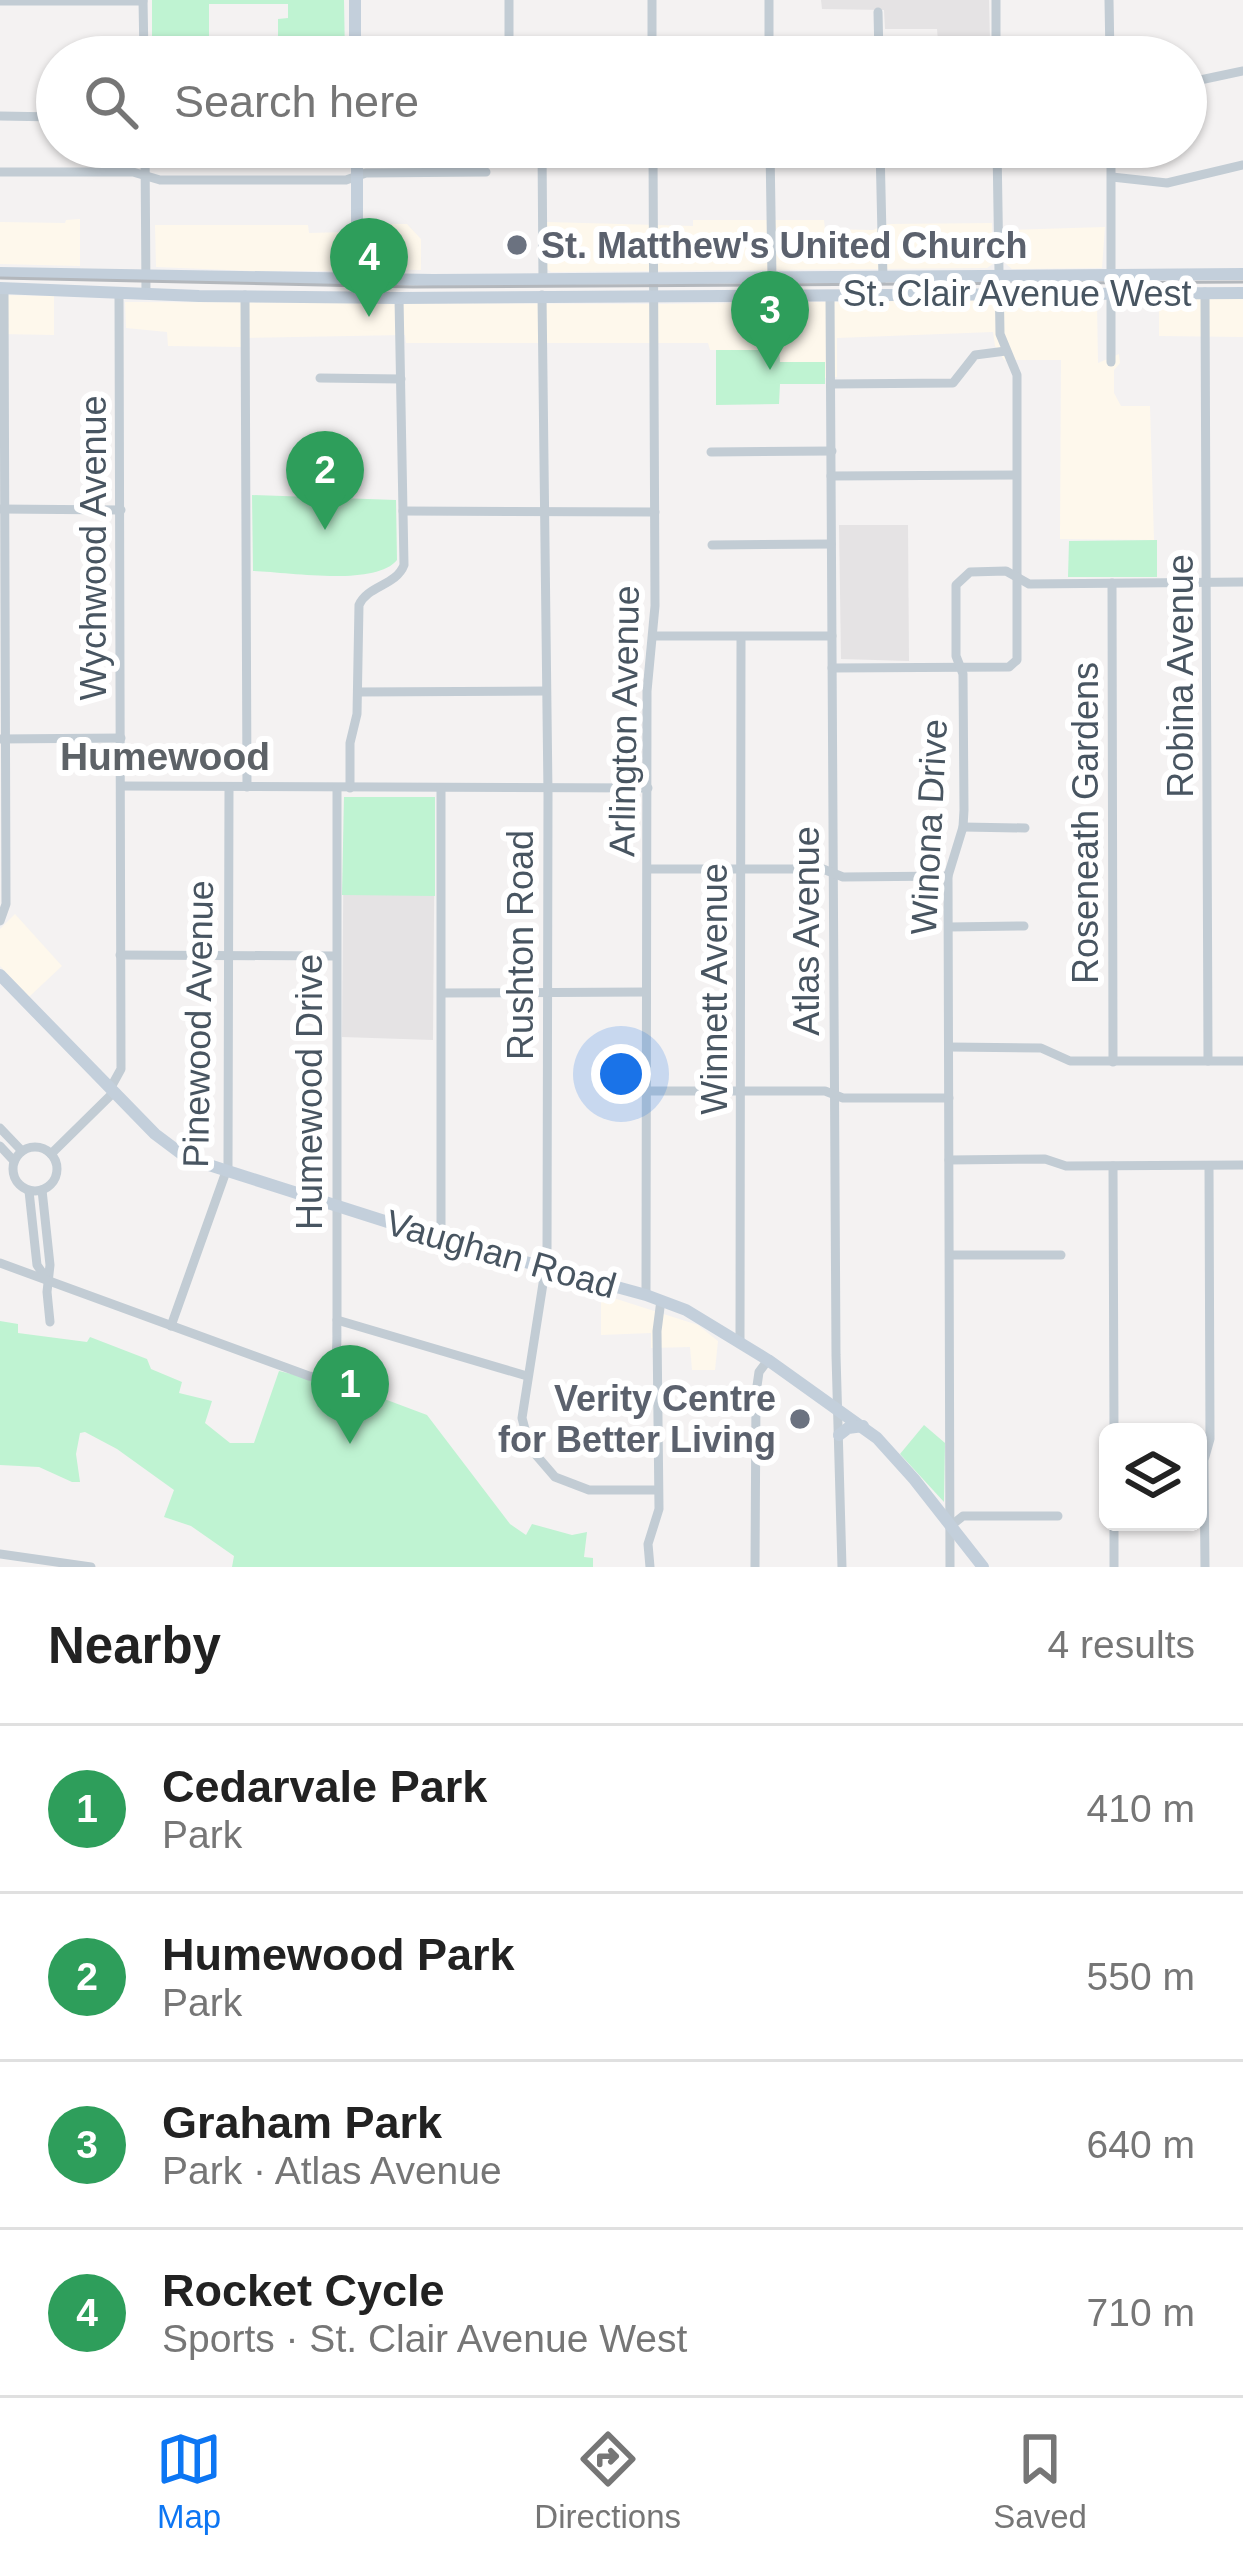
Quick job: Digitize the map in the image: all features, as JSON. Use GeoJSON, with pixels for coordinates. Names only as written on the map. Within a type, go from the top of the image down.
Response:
{"type":"FeatureCollection","features":[{"type":"Feature","properties":{"kind":"main road"},"geometry":{"type":"LineString","coordinates":[[355,0],[355,36]]}},
{"type":"Feature","properties":{"kind":"main road"},"geometry":{"type":"LineString","coordinates":[[357,168],[357,296]]}},
{"type":"Feature","properties":{"kind":"main road","name":"St. Clair Avenue West"},"geometry":{"type":"LineString","coordinates":[[0,273],[543,280],[1243,274]]}},
{"type":"Feature","properties":{"kind":"main road","name":"St. Clair Avenue West"},"geometry":{"type":"LineString","coordinates":[[2,288],[399,298],[1243,293]]}},
{"type":"Feature","properties":{"kind":"main road","name":"Vaughan Road"},"geometry":{"type":"LineString","coordinates":[[0,975],[177,1152],[226,1173],[440,1239],[661,1300],[740,1342],[863,1426],[900,1461],[982,1567]]}},
{"type":"Feature","properties":{"kind":"main road"},"geometry":{"type":"LineString","coordinates":[[839,1435],[863,1426]]}},
{"type":"Feature","properties":{"kind":"street"},"geometry":{"type":"LineString","coordinates":[[509,0],[509,36]]}},
{"type":"Feature","properties":{"kind":"street"},"geometry":{"type":"LineString","coordinates":[[652,0],[652,36]]}},
{"type":"Feature","properties":{"kind":"street"},"geometry":{"type":"LineString","coordinates":[[769,0],[769,36]]}},
{"type":"Feature","properties":{"kind":"street"},"geometry":{"type":"LineString","coordinates":[[996,0],[996,36]]}},
{"type":"Feature","properties":{"kind":"street"},"geometry":{"type":"LineString","coordinates":[[1109,0],[1110,36]]}},
{"type":"Feature","properties":{"kind":"street"},"geometry":{"type":"LineString","coordinates":[[0,1],[143,1],[144,36]]}},
{"type":"Feature","properties":{"kind":"street"},"geometry":{"type":"LineString","coordinates":[[878,12],[879,36]]}},
{"type":"Feature","properties":{"kind":"street"},"geometry":{"type":"LineString","coordinates":[[1207,79],[1243,71]]}},
{"type":"Feature","properties":{"kind":"street"},"geometry":{"type":"LineString","coordinates":[[0,116],[36,116]]}},
{"type":"Feature","properties":{"kind":"street"},"geometry":{"type":"LineString","coordinates":[[1112,178],[1167,183],[1243,165]]}},
{"type":"Feature","properties":{"kind":"street"},"geometry":{"type":"LineString","coordinates":[[145,168],[146,294]]}},
{"type":"Feature","properties":{"kind":"street"},"geometry":{"type":"LineString","coordinates":[[542,168],[543,280]]}},
{"type":"Feature","properties":{"kind":"street","name":"Arlington Avenue"},"geometry":{"type":"LineString","coordinates":[[646,1295],[647,659],[652,636],[655,512],[653,168]]}},
{"type":"Feature","properties":{"kind":"street"},"geometry":{"type":"LineString","coordinates":[[770,168],[772,279]]}},
{"type":"Feature","properties":{"kind":"street"},"geometry":{"type":"LineString","coordinates":[[880,168],[883,278]]}},
{"type":"Feature","properties":{"kind":"street","name":"Winona Drive"},"geometry":{"type":"LineString","coordinates":[[950,1567],[948,876],[963,827],[960,667],[1009,667],[1017,660],[1017,375],[1000,334],[998,168]]}},
{"type":"Feature","properties":{"kind":"street"},"geometry":{"type":"LineString","coordinates":[[1111,362],[1112,168]]}},
{"type":"Feature","properties":{"kind":"street"},"geometry":{"type":"LineString","coordinates":[[0,172],[145,175],[160,180],[346,180],[366,173],[486,172]]}},
{"type":"Feature","properties":{"kind":"street"},"geometry":{"type":"LineString","coordinates":[[0,921],[6,904],[2,288]]}},
{"type":"Feature","properties":{"kind":"street","name":"Wychwood Avenue"},"geometry":{"type":"LineString","coordinates":[[111,1091],[121,1069],[119,292]]}},
{"type":"Feature","properties":{"kind":"street","name":"Robina Avenue"},"geometry":{"type":"LineString","coordinates":[[1205,292],[1208,1060]]}},
{"type":"Feature","properties":{"kind":"street"},"geometry":{"type":"LineString","coordinates":[[245,295],[247,787]]}},
{"type":"Feature","properties":{"kind":"street","name":"Atlas Avenue"},"geometry":{"type":"LineString","coordinates":[[830,295],[833,1094],[842,1567]]}},
{"type":"Feature","properties":{"kind":"street","name":"Rushton Road"},"geometry":{"type":"LineString","coordinates":[[542,296],[548,788],[544,1268],[522,1418],[530,1448],[555,1477],[589,1490],[658,1490]]}},
{"type":"Feature","properties":{"kind":"street"},"geometry":{"type":"LineString","coordinates":[[350,788],[359,605],[366,593],[398,577],[403,569],[399,298]]}},
{"type":"Feature","properties":{"kind":"street"},"geometry":{"type":"LineString","coordinates":[[831,384],[953,383],[971,358],[1006,351]]}},
{"type":"Feature","properties":{"kind":"street"},"geometry":{"type":"LineString","coordinates":[[320,378],[401,380]]}},
{"type":"Feature","properties":{"kind":"street"},"geometry":{"type":"LineString","coordinates":[[711,452],[832,452]]}},
{"type":"Feature","properties":{"kind":"street"},"geometry":{"type":"LineString","coordinates":[[831,476],[1016,475]]}},
{"type":"Feature","properties":{"kind":"street"},"geometry":{"type":"LineString","coordinates":[[3,509],[121,510]]}},
{"type":"Feature","properties":{"kind":"street"},"geometry":{"type":"LineString","coordinates":[[403,511],[655,512]]}},
{"type":"Feature","properties":{"kind":"street"},"geometry":{"type":"LineString","coordinates":[[712,545],[831,544]]}},
{"type":"Feature","properties":{"kind":"street"},"geometry":{"type":"LineString","coordinates":[[832,668],[960,667],[955,589],[959,579],[970,572],[1006,572],[1029,584],[1243,582]]}},
{"type":"Feature","properties":{"kind":"street","name":"Roseneath Gardens"},"geometry":{"type":"LineString","coordinates":[[1112,584],[1113,1062]]}},
{"type":"Feature","properties":{"kind":"street"},"geometry":{"type":"LineString","coordinates":[[652,636],[832,636]]}},
{"type":"Feature","properties":{"kind":"street","name":"Winnett Avenue"},"geometry":{"type":"LineString","coordinates":[[740,1342],[741,637]]}},
{"type":"Feature","properties":{"kind":"street"},"geometry":{"type":"LineString","coordinates":[[358,692],[546,691]]}},
{"type":"Feature","properties":{"kind":"street"},"geometry":{"type":"LineString","coordinates":[[3,739],[121,738]]}},
{"type":"Feature","properties":{"kind":"street"},"geometry":{"type":"LineString","coordinates":[[122,787],[648,788]]}},
{"type":"Feature","properties":{"kind":"street","name":"Pinewood Avenue"},"geometry":{"type":"LineString","coordinates":[[171,1326],[226,1173],[229,787]]}},
{"type":"Feature","properties":{"kind":"street","name":"Humewood Drive"},"geometry":{"type":"LineString","coordinates":[[171,1326],[309,1376],[323,1378],[334,1367],[337,788]]}},
{"type":"Feature","properties":{"kind":"street"},"geometry":{"type":"LineString","coordinates":[[440,1239],[442,788]]}},
{"type":"Feature","properties":{"kind":"street"},"geometry":{"type":"LineString","coordinates":[[963,827],[1025,828]]}},
{"type":"Feature","properties":{"kind":"street"},"geometry":{"type":"LineString","coordinates":[[649,869],[823,869],[843,877],[948,876]]}},
{"type":"Feature","properties":{"kind":"street"},"geometry":{"type":"LineString","coordinates":[[949,927],[1024,926]]}},
{"type":"Feature","properties":{"kind":"street"},"geometry":{"type":"LineString","coordinates":[[120,955],[336,956]]}},
{"type":"Feature","properties":{"kind":"street"},"geometry":{"type":"LineString","coordinates":[[442,993],[646,992]]}},
{"type":"Feature","properties":{"kind":"street"},"geometry":{"type":"LineString","coordinates":[[949,1047],[1042,1048],[1066,1061],[1243,1060]]}},
{"type":"Feature","properties":{"kind":"street"},"geometry":{"type":"LineString","coordinates":[[51,1154],[111,1091]]}},
{"type":"Feature","properties":{"kind":"street"},"geometry":{"type":"LineString","coordinates":[[648,1091],[825,1091],[843,1098],[949,1098]]}},
{"type":"Feature","properties":{"kind":"street"},"geometry":{"type":"LineString","coordinates":[[0,1127],[22,1151]]}},
{"type":"Feature","properties":{"kind":"street"},"geometry":{"type":"LineString","coordinates":[[0,1145],[14,1161]]}},
{"type":"Feature","properties":{"kind":"street"},"geometry":{"type":"LineString","coordinates":[[48,1281],[37,1265],[29,1191],[13,1176],[14,1161],[22,1151],[37,1148],[51,1154]]}},
{"type":"Feature","properties":{"kind":"street"},"geometry":{"type":"LineString","coordinates":[[29,1191],[42,1190],[56,1174],[51,1154]]}},
{"type":"Feature","properties":{"kind":"street"},"geometry":{"type":"LineString","coordinates":[[950,1160],[1045,1159],[1064,1166],[1243,1165]]}},
{"type":"Feature","properties":{"kind":"street"},"geometry":{"type":"LineString","coordinates":[[1113,1166],[1114,1423]]}},
{"type":"Feature","properties":{"kind":"street"},"geometry":{"type":"LineString","coordinates":[[1205,1567],[1204,1460],[1210,1439],[1209,1166]]}},
{"type":"Feature","properties":{"kind":"street"},"geometry":{"type":"LineString","coordinates":[[42,1190],[50,1322]]}},
{"type":"Feature","properties":{"kind":"street"},"geometry":{"type":"LineString","coordinates":[[950,1255],[1061,1255]]}},
{"type":"Feature","properties":{"kind":"street"},"geometry":{"type":"LineString","coordinates":[[0,1263],[171,1326]]}},
{"type":"Feature","properties":{"kind":"street"},"geometry":{"type":"LineString","coordinates":[[650,1567],[649,1544],[659,1508],[657,1331],[661,1300]]}},
{"type":"Feature","properties":{"kind":"street"},"geometry":{"type":"LineString","coordinates":[[337,1320],[527,1376]]}},
{"type":"Feature","properties":{"kind":"street"},"geometry":{"type":"LineString","coordinates":[[754,1567],[756,1393],[768,1360]]}},
{"type":"Feature","properties":{"kind":"street"},"geometry":{"type":"LineString","coordinates":[[951,1526],[963,1516],[1058,1516]]}},
{"type":"Feature","properties":{"kind":"street"},"geometry":{"type":"LineString","coordinates":[[1114,1531],[1114,1567]]}},
{"type":"Feature","properties":{"kind":"street"},"geometry":{"type":"LineString","coordinates":[[0,1553],[91,1567]]}},
{"type":"Feature","properties":{"kind":"shaded area"},"geometry":{"type":"Polygon","coordinates":[[[821,0],[989,0],[990,36],[885,29],[884,10],[822,9],[821,0]]]}},
{"type":"Feature","properties":{"kind":"shaded area"},"geometry":{"type":"Polygon","coordinates":[[[80,219],[80,266],[0,264],[0,222],[80,219]]]}},
{"type":"Feature","properties":{"kind":"shaded area"},"geometry":{"type":"Polygon","coordinates":[[[693,220],[824,220],[825,229],[873,230],[887,224],[992,223],[993,264],[987,268],[547,269],[547,222],[693,226],[693,220]]]}},
{"type":"Feature","properties":{"kind":"shaded area"},"geometry":{"type":"Polygon","coordinates":[[[368,224],[407,224],[421,239],[421,270],[368,269],[368,224]]]}},
{"type":"Feature","properties":{"kind":"shaded area"},"geometry":{"type":"Polygon","coordinates":[[[155,225],[308,225],[309,233],[347,232],[347,268],[156,267],[155,225]]]}},
{"type":"Feature","properties":{"kind":"shaded area"},"geometry":{"type":"Polygon","coordinates":[[[1105,227],[1102,268],[1012,269],[1006,264],[1006,230],[1105,227]]]}},
{"type":"Feature","properties":{"kind":"shaded area"},"geometry":{"type":"Polygon","coordinates":[[[0,295],[54,296],[54,335],[0,334],[0,295]]]}},
{"type":"Feature","properties":{"kind":"shaded area"},"geometry":{"type":"Polygon","coordinates":[[[1243,298],[1243,337],[1159,336],[1159,299],[1243,298]]]}},
{"type":"Feature","properties":{"kind":"shaded area"},"geometry":{"type":"Polygon","coordinates":[[[1063,299],[1097,303],[1098,363],[1119,354],[1114,393],[1121,406],[1150,406],[1154,540],[1060,539],[1061,360],[1004,360],[993,332],[837,338],[837,377],[825,378],[824,362],[779,362],[778,350],[710,350],[708,343],[406,343],[405,335],[242,338],[242,347],[168,346],[167,332],[126,328],[125,302],[662,304],[1063,299]]]}},
{"type":"Feature","properties":{"kind":"shaded area"},"geometry":{"type":"Polygon","coordinates":[[[839,525],[908,525],[909,661],[841,659],[839,525]]]}},
{"type":"Feature","properties":{"kind":"shaded area"},"geometry":{"type":"Polygon","coordinates":[[[344,797],[435,797],[433,1040],[342,1037],[344,797]]]}},
{"type":"Feature","properties":{"kind":"shaded area"},"geometry":{"type":"Polygon","coordinates":[[[15,914],[62,966],[29,997],[0,966],[0,929],[15,914]]]}},
{"type":"Feature","properties":{"kind":"shaded area"},"geometry":{"type":"Polygon","coordinates":[[[601,1294],[698,1325],[718,1341],[715,1370],[692,1370],[690,1347],[651,1348],[651,1333],[601,1335],[601,1294]]]}},
{"type":"Feature","properties":{"kind":"green space"},"geometry":{"type":"Polygon","coordinates":[[[152,0],[344,0],[345,36],[278,36],[278,19],[288,18],[288,4],[209,4],[209,36],[152,36],[152,0]]]}},
{"type":"Feature","properties":{"kind":"green space"},"geometry":{"type":"Polygon","coordinates":[[[716,350],[779,350],[780,362],[825,362],[825,384],[780,384],[779,404],[716,405],[716,350]]]}},
{"type":"Feature","properties":{"kind":"green space"},"geometry":{"type":"Polygon","coordinates":[[[252,495],[396,500],[397,560],[386,568],[351,576],[253,571],[252,495]]]}},
{"type":"Feature","properties":{"kind":"green space"},"geometry":{"type":"Polygon","coordinates":[[[1157,540],[1157,577],[1068,577],[1069,541],[1157,540]]]}},
{"type":"Feature","properties":{"kind":"green space"},"geometry":{"type":"Polygon","coordinates":[[[344,797],[435,797],[435,896],[342,895],[344,797]]]}},
{"type":"Feature","properties":{"kind":"green space"},"geometry":{"type":"Polygon","coordinates":[[[0,1321],[18,1324],[18,1333],[87,1342],[90,1337],[147,1359],[151,1369],[182,1382],[179,1393],[212,1401],[205,1423],[230,1443],[254,1443],[279,1371],[363,1391],[427,1415],[510,1524],[526,1535],[532,1524],[572,1535],[587,1532],[584,1557],[593,1558],[593,1567],[232,1567],[234,1556],[191,1526],[164,1517],[174,1490],[85,1432],[80,1433],[76,1454],[80,1482],[39,1467],[0,1465],[0,1321]]]}},
{"type":"Feature","properties":{"kind":"green space"},"geometry":{"type":"Polygon","coordinates":[[[924,1425],[945,1443],[944,1502],[900,1454],[924,1425]]]}},
{"type":"Feature","properties":{"kind":"tram line"},"geometry":{"type":"LineString","coordinates":[[0,278],[413,287],[1243,282]]}},
{"type":"Feature","properties":{"kind":"place","name":"St. Matthew's United Church"},"geometry":{"type":"Point","coordinates":[517,245]}},
{"type":"Feature","properties":{"kind":"place","name":"Rocket Cycle"},"geometry":{"type":"Point","coordinates":[369,317]}},
{"type":"Feature","properties":{"kind":"place","name":"Graham Park"},"geometry":{"type":"Point","coordinates":[770,370]}},
{"type":"Feature","properties":{"kind":"place","name":"Humewood Park"},"geometry":{"type":"Point","coordinates":[325,530]}},
{"type":"Feature","properties":{"kind":"place","name":"Verity Centre for Better Living"},"geometry":{"type":"Point","coordinates":[800,1419]}},
{"type":"Feature","properties":{"kind":"place","name":"Cedarvale Park"},"geometry":{"type":"Point","coordinates":[350,1444]}},
{"type":"Feature","properties":{"kind":"district","name":"Humewood"},"geometry":{"type":"Point","coordinates":[165,756]}}]}
